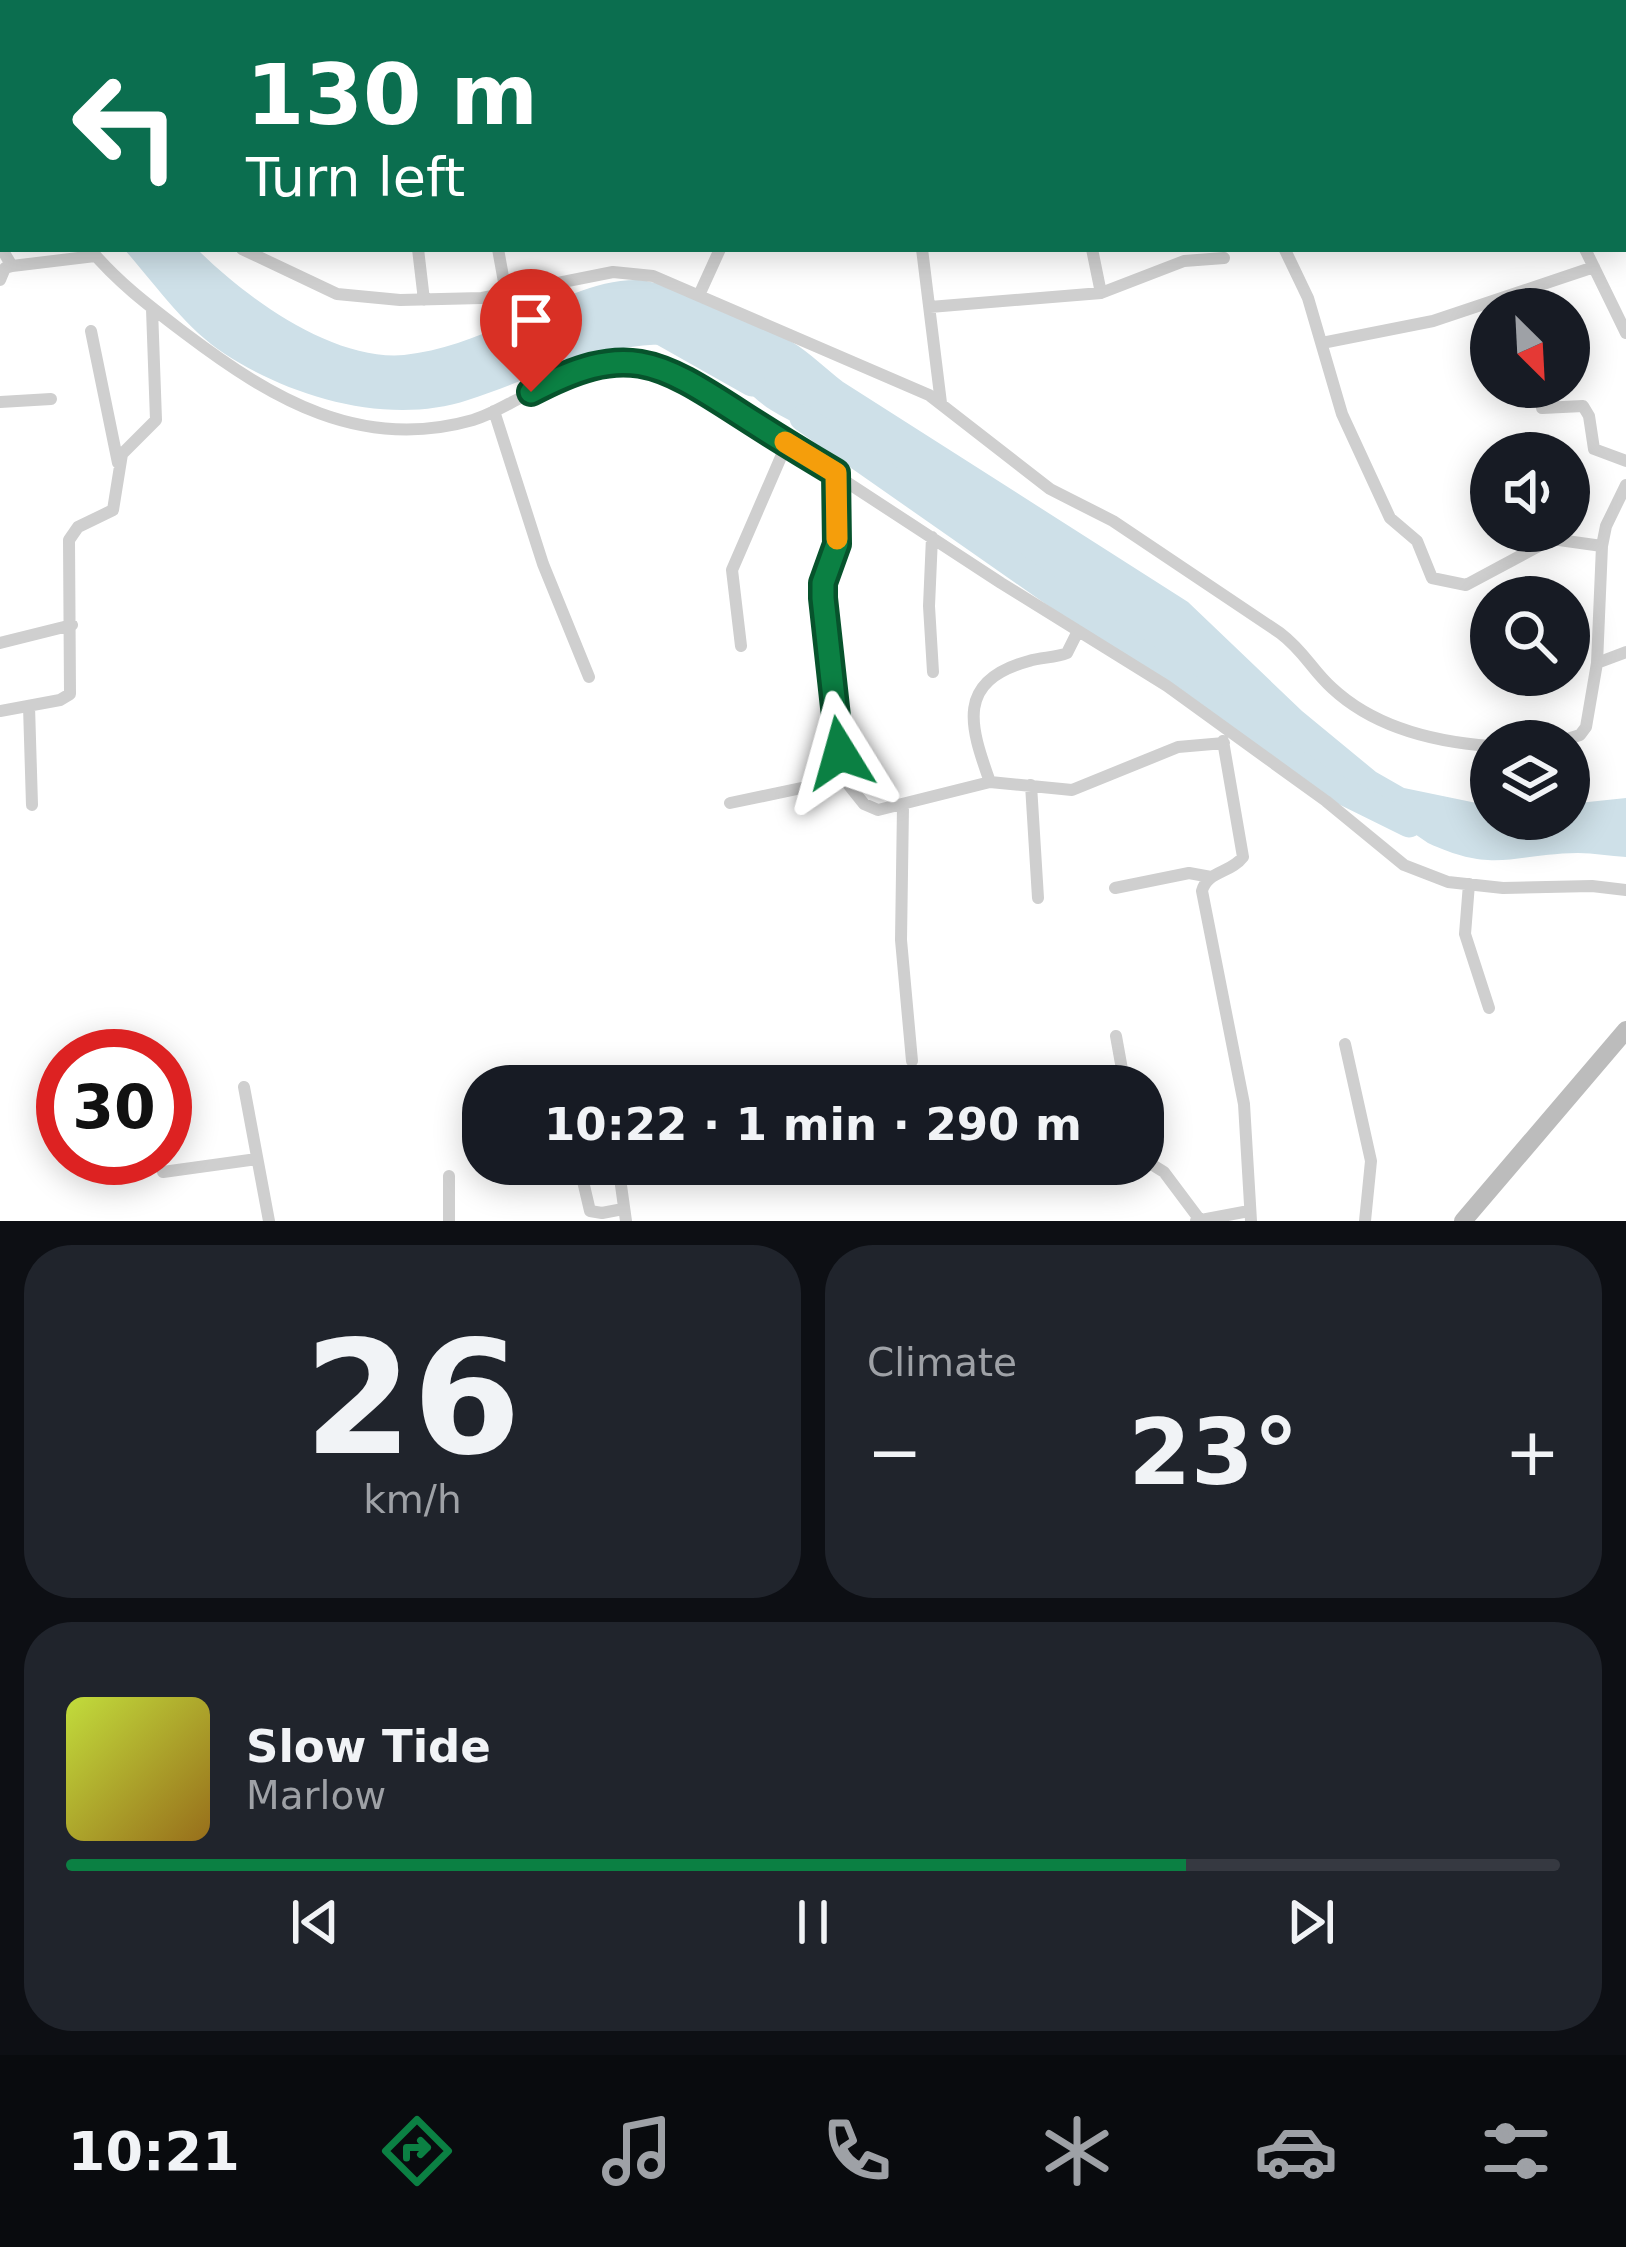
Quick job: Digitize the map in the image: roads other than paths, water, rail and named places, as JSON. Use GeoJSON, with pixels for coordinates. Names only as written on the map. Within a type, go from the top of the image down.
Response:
{"type":"FeatureCollection","features":[{"type":"Feature","properties":{"kind":"main road"},"geometry":{"type":"LineString","coordinates":[[1463,1221],[1626,1030]]}},
{"type":"Feature","properties":{"kind":"street"},"geometry":{"type":"LineString","coordinates":[[4,252],[12,266]]}},
{"type":"Feature","properties":{"kind":"street"},"geometry":{"type":"LineString","coordinates":[[248,252],[337,294],[462,301],[613,272],[653,276],[700,293],[941,403],[1050,489],[1113,521],[1280,632],[1300,647],[1322,678],[1345,698],[1415,736],[1470,743]]}},
{"type":"Feature","properties":{"kind":"street"},"geometry":{"type":"LineString","coordinates":[[418,252],[424,300]]}},
{"type":"Feature","properties":{"kind":"street"},"geometry":{"type":"LineString","coordinates":[[499,252],[506,293]]}},
{"type":"Feature","properties":{"kind":"street"},"geometry":{"type":"LineString","coordinates":[[700,293],[719,252]]}},
{"type":"Feature","properties":{"kind":"street"},"geometry":{"type":"LineString","coordinates":[[922,252],[941,403]]}},
{"type":"Feature","properties":{"kind":"street"},"geometry":{"type":"LineString","coordinates":[[1093,252],[1101,292]]}},
{"type":"Feature","properties":{"kind":"street"},"geometry":{"type":"LineString","coordinates":[[1286,252],[1300,277],[1336,400],[1390,518],[1417,542],[1432,578],[1466,585],[1552,538],[1602,546]]}},
{"type":"Feature","properties":{"kind":"street"},"geometry":{"type":"LineString","coordinates":[[1586,252],[1626,333]]}},
{"type":"Feature","properties":{"kind":"street"},"geometry":{"type":"LineString","coordinates":[[0,280],[5,268],[93,253],[152,309],[272,394],[331,418],[410,430],[470,421],[600,363],[653,364],[694,383],[1167,686],[1326,801],[1403,865],[1436,879],[1469,884],[1626,890]]}},
{"type":"Feature","properties":{"kind":"street"},"geometry":{"type":"LineString","coordinates":[[931,307],[1101,292],[1184,261],[1224,258]]}},
{"type":"Feature","properties":{"kind":"street"},"geometry":{"type":"LineString","coordinates":[[1322,343],[1433,321],[1594,267]]}},
{"type":"Feature","properties":{"kind":"street"},"geometry":{"type":"LineString","coordinates":[[118,465],[129,446],[156,420],[152,309]]}},
{"type":"Feature","properties":{"kind":"street"},"geometry":{"type":"LineString","coordinates":[[0,710],[60,700],[70,694],[69,540],[78,527],[113,510],[118,465],[91,331]]}},
{"type":"Feature","properties":{"kind":"street"},"geometry":{"type":"LineString","coordinates":[[0,402],[51,399]]}},
{"type":"Feature","properties":{"kind":"street"},"geometry":{"type":"LineString","coordinates":[[1584,408],[1594,449],[1626,461]]}},
{"type":"Feature","properties":{"kind":"street"},"geometry":{"type":"LineString","coordinates":[[494,411],[543,564],[589,677]]}},
{"type":"Feature","properties":{"kind":"street"},"geometry":{"type":"LineString","coordinates":[[741,646],[731,570],[787,443]]}},
{"type":"Feature","properties":{"kind":"street"},"geometry":{"type":"LineString","coordinates":[[836,473],[837,544],[823,583],[823,598],[844,779],[869,809],[903,806],[990,782],[1072,790],[1178,747],[1224,743]]}},
{"type":"Feature","properties":{"kind":"street"},"geometry":{"type":"LineString","coordinates":[[1587,720],[1597,663],[1602,546],[1626,484]]}},
{"type":"Feature","properties":{"kind":"street"},"geometry":{"type":"LineString","coordinates":[[932,537],[928,606],[933,672]]}},
{"type":"Feature","properties":{"kind":"street"},"geometry":{"type":"LineString","coordinates":[[0,643],[72,625]]}},
{"type":"Feature","properties":{"kind":"street"},"geometry":{"type":"LineString","coordinates":[[990,782],[973,734],[975,698],[990,681],[1024,662],[1067,653],[1078,631]]}},
{"type":"Feature","properties":{"kind":"street"},"geometry":{"type":"LineString","coordinates":[[1597,663],[1626,652]]}},
{"type":"Feature","properties":{"kind":"street"},"geometry":{"type":"LineString","coordinates":[[29,706],[32,806]]}},
{"type":"Feature","properties":{"kind":"street"},"geometry":{"type":"LineString","coordinates":[[1114,889],[1189,873],[1211,877],[1231,869],[1243,857],[1222,726]]}},
{"type":"Feature","properties":{"kind":"street"},"geometry":{"type":"LineString","coordinates":[[730,803],[844,779]]}},
{"type":"Feature","properties":{"kind":"street"},"geometry":{"type":"LineString","coordinates":[[1031,785],[1038,898]]}},
{"type":"Feature","properties":{"kind":"street"},"geometry":{"type":"LineString","coordinates":[[903,806],[901,940],[912,1061]]}},
{"type":"Feature","properties":{"kind":"street"},"geometry":{"type":"LineString","coordinates":[[1164,1172],[1198,1221],[1250,1216],[1244,1104],[1202,891],[1211,877]]}},
{"type":"Feature","properties":{"kind":"street"},"geometry":{"type":"LineString","coordinates":[[1469,884],[1466,934],[1489,1008]]}},
{"type":"Feature","properties":{"kind":"street"},"geometry":{"type":"LineString","coordinates":[[1115,1036],[1121,1065]]}},
{"type":"Feature","properties":{"kind":"street"},"geometry":{"type":"LineString","coordinates":[[1345,1044],[1371,1161],[1364,1221]]}},
{"type":"Feature","properties":{"kind":"street"},"geometry":{"type":"LineString","coordinates":[[244,1087],[269,1221]]}},
{"type":"Feature","properties":{"kind":"street"},"geometry":{"type":"LineString","coordinates":[[192,1168],[257,1159]]}},
{"type":"Feature","properties":{"kind":"street"},"geometry":{"type":"LineString","coordinates":[[448,1221],[449,1177]]}},
{"type":"Feature","properties":{"kind":"street"},"geometry":{"type":"LineString","coordinates":[[582,1185],[590,1211],[624,1215],[620,1185]]}},
{"type":"Feature","properties":{"kind":"waterway"},"geometry":{"type":"LineString","coordinates":[[660,331],[752,383]]}},
{"type":"Feature","properties":{"kind":"waterway"},"geometry":{"type":"LineString","coordinates":[[803,418],[1324,782],[1409,824]]}}]}
